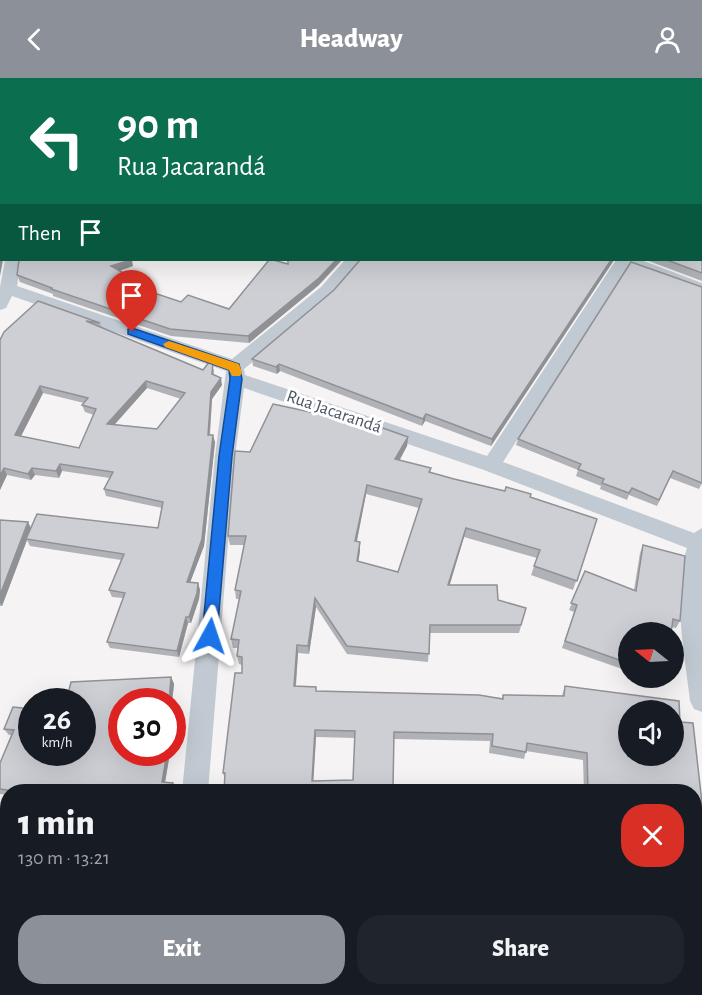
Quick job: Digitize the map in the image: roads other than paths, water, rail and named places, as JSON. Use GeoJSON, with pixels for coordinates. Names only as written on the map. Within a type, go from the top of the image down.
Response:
{"type":"FeatureCollection","features":[{"type":"Feature","properties":{"kind":"street"},"geometry":{"type":"LineString","coordinates":[[4,297],[12,261]]}},
{"type":"Feature","properties":{"kind":"street"},"geometry":{"type":"LineString","coordinates":[[196,784],[225,456],[236,373],[327,291],[353,261]]}},
{"type":"Feature","properties":{"kind":"street"},"geometry":{"type":"LineString","coordinates":[[491,465],[624,261]]}},
{"type":"Feature","properties":{"kind":"street"},"geometry":{"type":"LineString","coordinates":[[628,261],[702,289]]}},
{"type":"Feature","properties":{"kind":"street","name":"Rua Jacarandá"},"geometry":{"type":"LineString","coordinates":[[4,297],[236,373],[701,542]]}},
{"type":"Feature","properties":{"kind":"street"},"geometry":{"type":"LineString","coordinates":[[701,542],[692,585],[702,701]]}}]}
